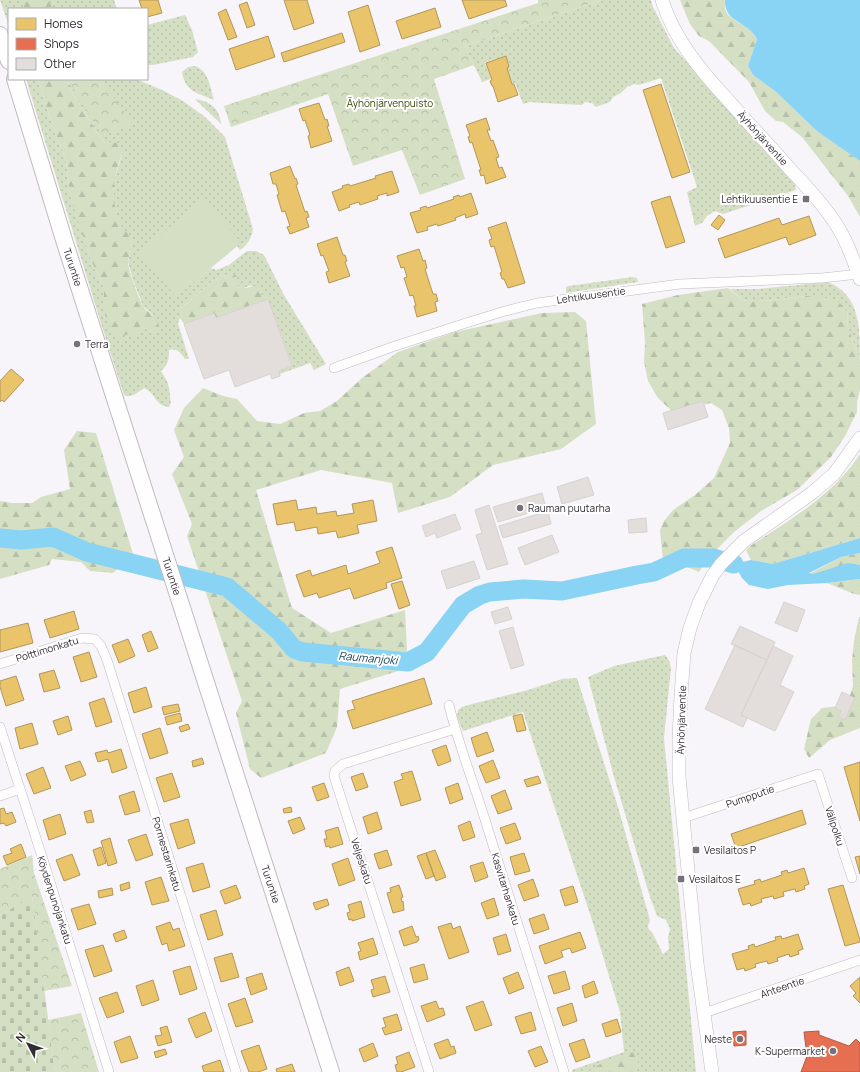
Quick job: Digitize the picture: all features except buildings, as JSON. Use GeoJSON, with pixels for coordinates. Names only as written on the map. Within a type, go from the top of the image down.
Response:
{"type":"FeatureCollection","features":[{"type":"Feature","properties":{"kind":"highway"},"geometry":{"type":"LineString","coordinates":[[0,34],[8,58]]}},
{"type":"Feature","properties":{"kind":"highway","name":"Turuntie"},"geometry":{"type":"LineString","coordinates":[[15,80],[178,596],[331,1072]]}},
{"type":"Feature","properties":{"kind":"main road","name":"Äyhönjärventie"},"geometry":{"type":"LineString","coordinates":[[662,0],[673,27],[683,45],[697,64],[720,92],[819,200],[838,228],[855,263],[859,276]]}},
{"type":"Feature","properties":{"kind":"main road","name":"Äyhönjärventie"},"geometry":{"type":"LineString","coordinates":[[712,1072],[697,963],[679,777],[679,739],[684,653],[690,628],[699,603],[713,575],[732,552],[758,530],[812,493],[834,474],[848,457],[860,438]]}},
{"type":"Feature","properties":{"kind":"street","name":"Lehtikuusentie"},"geometry":{"type":"LineString","coordinates":[[334,368],[466,323],[504,311],[537,303],[680,284],[859,276]]}},
{"type":"Feature","properties":{"kind":"street","name":"Polttimonkatu"},"geometry":{"type":"LineString","coordinates":[[0,664],[66,642],[82,638],[95,639]]}},
{"type":"Feature","properties":{"kind":"street","name":"Pormestarinkatu"},"geometry":{"type":"LineString","coordinates":[[95,639],[101,646],[107,660],[236,1072]]}},
{"type":"Feature","properties":{"kind":"street","name":"Kasvitarhankatu"},"geometry":{"type":"LineString","coordinates":[[449,705],[455,729],[564,1072]]}},
{"type":"Feature","properties":{"kind":"street","name":"Köydenpunojankatu"},"geometry":{"type":"LineString","coordinates":[[0,727],[109,1072]]}},
{"type":"Feature","properties":{"kind":"street","name":"Veljeskatu"},"geometry":{"type":"LineString","coordinates":[[429,1072],[334,776],[335,771],[343,764],[455,729]]}},
{"type":"Feature","properties":{"kind":"street","name":"Pumpputie"},"geometry":{"type":"LineString","coordinates":[[683,818],[818,774]]}},
{"type":"Feature","properties":{"kind":"street","name":"Välipolku"},"geometry":{"type":"LineString","coordinates":[[818,774],[852,878]]}},
{"type":"Feature","properties":{"kind":"street"},"geometry":{"type":"LineString","coordinates":[[0,796],[20,789]]}},
{"type":"Feature","properties":{"kind":"street","name":"Ahteentie"},"geometry":{"type":"LineString","coordinates":[[704,1013],[860,960]]}},
{"type":"Feature","properties":{"kind":"green space"},"geometry":{"type":"Polygon","coordinates":[[[0,0],[114,0],[117,8],[8,8],[8,23],[0,0]]]}},
{"type":"Feature","properties":{"kind":"green space"},"geometry":{"type":"Polygon","coordinates":[[[21,0],[50,0],[52,8],[25,8],[21,0]]]}},
{"type":"Feature","properties":{"kind":"green space","name":"Äyhönjärvenpuisto"},"geometry":{"type":"Polygon","coordinates":[[[538,0],[602,0],[465,46],[474,65],[434,79],[465,179],[420,195],[402,150],[353,166],[328,94],[231,127],[224,106],[538,3],[538,0]]]}},
{"type":"Feature","properties":{"kind":"green space"},"geometry":{"type":"Polygon","coordinates":[[[602,0],[651,0],[653,7],[674,48],[776,162],[795,185],[796,190],[723,214],[715,211],[707,216],[702,223],[695,226],[687,192],[697,187],[661,78],[627,87],[621,93],[613,97],[610,102],[596,107],[592,103],[585,102],[582,105],[530,102],[523,104],[515,83],[512,83],[507,68],[509,67],[506,56],[485,62],[491,79],[482,82],[465,46],[602,0]]]}},
{"type":"Feature","properties":{"kind":"green space"},"geometry":{"type":"Polygon","coordinates":[[[680,0],[725,0],[725,8],[727,13],[750,30],[757,39],[748,66],[753,75],[775,91],[818,132],[860,161],[860,217],[848,196],[802,137],[783,122],[776,121],[765,111],[749,82],[709,41],[699,36],[690,24],[680,0]]]}},
{"type":"Feature","properties":{"kind":"green space"},"geometry":{"type":"Polygon","coordinates":[[[185,15],[192,30],[198,52],[193,57],[148,65],[148,25],[185,15]]]}},
{"type":"Feature","properties":{"kind":"green space"},"geometry":{"type":"Polygon","coordinates":[[[195,66],[200,68],[206,76],[214,100],[193,91],[186,84],[182,72],[188,67],[195,66]]]}},
{"type":"Feature","properties":{"kind":"green space"},"geometry":{"type":"Polygon","coordinates":[[[26,80],[38,80],[53,127],[66,159],[70,194],[91,260],[104,288],[104,302],[126,334],[142,327],[152,332],[153,315],[143,306],[133,280],[128,262],[132,244],[131,239],[121,227],[114,206],[113,184],[123,151],[110,143],[104,142],[100,137],[73,94],[68,80],[138,80],[183,101],[204,116],[225,137],[253,229],[252,235],[243,248],[240,250],[237,246],[241,242],[176,297],[211,268],[216,270],[229,265],[247,251],[256,251],[264,255],[284,295],[326,364],[314,370],[310,363],[280,374],[279,371],[292,365],[267,297],[262,297],[260,292],[251,285],[240,288],[237,285],[237,278],[228,274],[211,282],[180,310],[180,318],[178,323],[189,359],[185,359],[177,350],[169,350],[168,362],[161,371],[169,388],[171,403],[169,407],[160,404],[148,390],[144,388],[132,396],[124,395],[26,80]]]}},
{"type":"Feature","properties":{"kind":"green space"},"geometry":{"type":"Polygon","coordinates":[[[38,80],[68,80],[73,94],[104,142],[119,143],[123,151],[115,179],[115,206],[121,225],[132,241],[128,262],[134,284],[143,306],[158,322],[159,330],[152,332],[142,327],[134,336],[126,334],[122,340],[117,336],[106,321],[104,288],[91,260],[77,218],[70,194],[66,159],[53,127],[38,80]]]}},
{"type":"Feature","properties":{"kind":"green space"},"geometry":{"type":"Polygon","coordinates":[[[68,80],[101,80],[134,125],[102,135],[68,80]]]}},
{"type":"Feature","properties":{"kind":"green space"},"geometry":{"type":"Polygon","coordinates":[[[195,99],[213,106],[220,118],[221,124],[195,99]]]}},
{"type":"Feature","properties":{"kind":"green space"},"geometry":{"type":"Polygon","coordinates":[[[205,198],[241,243],[176,297],[139,252],[205,198]]]}},
{"type":"Feature","properties":{"kind":"green space"},"geometry":{"type":"Polygon","coordinates":[[[228,274],[235,274],[237,278],[237,285],[241,288],[257,286],[262,297],[267,296],[268,299],[216,318],[214,313],[184,324],[180,318],[180,310],[211,282],[228,274]]]}},
{"type":"Feature","properties":{"kind":"green space"},"geometry":{"type":"Polygon","coordinates":[[[633,277],[637,278],[638,282],[566,293],[566,287],[569,286],[633,277]]]}},
{"type":"Feature","properties":{"kind":"green space"},"geometry":{"type":"Polygon","coordinates":[[[828,282],[839,288],[852,304],[856,314],[860,336],[860,360],[848,327],[847,311],[806,296],[755,302],[742,300],[730,289],[758,289],[828,282]]]}},
{"type":"Feature","properties":{"kind":"green space"},"geometry":{"type":"Polygon","coordinates":[[[728,288],[742,300],[755,302],[806,296],[836,299],[847,311],[848,327],[860,360],[860,390],[857,402],[857,412],[845,436],[831,457],[797,490],[761,511],[734,532],[713,553],[699,572],[680,564],[666,564],[663,561],[660,530],[664,521],[673,510],[695,495],[714,478],[730,443],[729,428],[722,410],[711,403],[673,412],[658,398],[648,381],[644,362],[645,343],[642,304],[678,295],[728,288]]]}},
{"type":"Feature","properties":{"kind":"green space"},"geometry":{"type":"Polygon","coordinates":[[[575,312],[586,321],[596,424],[561,449],[493,465],[450,497],[398,513],[392,483],[321,470],[256,490],[292,608],[331,633],[405,610],[408,668],[340,689],[337,727],[326,753],[261,778],[250,769],[236,713],[242,701],[187,536],[192,524],[172,474],[184,457],[174,430],[184,408],[203,388],[223,396],[237,399],[257,421],[280,424],[304,413],[320,411],[337,401],[362,378],[398,352],[455,332],[542,313],[575,312]]]}},
{"type":"Feature","properties":{"kind":"green space"},"geometry":{"type":"Polygon","coordinates":[[[77,431],[96,433],[134,557],[75,544],[53,532],[20,537],[0,533],[0,501],[12,503],[32,503],[41,497],[70,489],[64,450],[77,431]]]}},
{"type":"Feature","properties":{"kind":"green space"},"geometry":{"type":"Polygon","coordinates":[[[860,454],[860,538],[773,564],[751,560],[746,550],[812,504],[838,481],[860,454]]]}},
{"type":"Feature","properties":{"kind":"green space"},"geometry":{"type":"Polygon","coordinates":[[[53,543],[87,558],[120,567],[113,573],[90,571],[81,562],[52,559],[49,565],[0,579],[0,545],[53,543]]]}},
{"type":"Feature","properties":{"kind":"green space"},"geometry":{"type":"Polygon","coordinates":[[[860,553],[860,565],[809,574],[841,557],[860,553]]]}},
{"type":"Feature","properties":{"kind":"green space"},"geometry":{"type":"Polygon","coordinates":[[[860,579],[860,595],[827,583],[860,579]]]}},
{"type":"Feature","properties":{"kind":"green space"},"geometry":{"type":"Polygon","coordinates":[[[859,617],[860,728],[830,740],[809,758],[804,749],[811,719],[822,708],[839,706],[849,698],[853,686],[852,661],[854,640],[859,617]]]}},
{"type":"Feature","properties":{"kind":"green space"},"geometry":{"type":"Polygon","coordinates":[[[665,655],[669,660],[671,668],[664,738],[696,1072],[572,1072],[572,1070],[624,1052],[620,1012],[592,920],[523,712],[463,731],[457,717],[458,710],[472,704],[528,690],[562,679],[577,678],[618,807],[650,920],[648,926],[649,930],[652,932],[663,954],[669,949],[668,937],[670,929],[666,920],[657,916],[650,897],[614,777],[588,677],[614,666],[665,655]]]}},
{"type":"Feature","properties":{"kind":"green space"},"geometry":{"type":"Polygon","coordinates":[[[32,855],[34,873],[72,986],[44,991],[32,895],[0,916],[0,869],[32,855]]]}},
{"type":"Feature","properties":{"kind":"green space"},"geometry":{"type":"Polygon","coordinates":[[[32,894],[55,1072],[0,1072],[0,916],[32,894]]]}},
{"type":"Feature","properties":{"kind":"green space"},"geometry":{"type":"Polygon","coordinates":[[[81,1013],[99,1072],[55,1072],[48,1020],[81,1013]]]}},
{"type":"Feature","properties":{"kind":"green space"},"geometry":{"type":"Polygon","coordinates":[[[636,1052],[638,1061],[637,1072],[588,1072],[611,1059],[636,1052]]]}},
{"type":"Feature","properties":{"kind":"water"},"geometry":{"type":"Polygon","coordinates":[[[725,0],[860,0],[860,161],[818,132],[775,91],[753,75],[748,66],[757,39],[748,28],[728,13],[725,0]]]}},
{"type":"Feature","properties":{"kind":"water"},"geometry":{"type":"Polygon","coordinates":[[[860,538],[860,553],[841,557],[809,573],[813,574],[848,563],[860,565],[860,579],[827,583],[788,585],[768,589],[749,585],[742,578],[734,564],[751,560],[773,564],[860,538]]]}},
{"type":"Feature","properties":{"kind":"waterway","name":"Raumanjoki"},"geometry":{"type":"LineString","coordinates":[[0,538],[21,540],[53,537],[87,552],[227,587],[279,631],[294,649],[303,652],[408,662],[427,652],[463,605],[480,595],[490,592],[524,589],[562,591],[654,572],[684,558],[713,558],[734,564]]}},
{"type":"Feature","properties":{"kind":"place","name":"Lehtikuusentie E"},"geometry":{"type":"Point","coordinates":[806,199]}},
{"type":"Feature","properties":{"kind":"place","name":"Terra"},"geometry":{"type":"Point","coordinates":[77,344]}},
{"type":"Feature","properties":{"kind":"place","name":"Rauman puutarha"},"geometry":{"type":"Point","coordinates":[520,508]}},
{"type":"Feature","properties":{"kind":"place","name":"Vesilaitos P"},"geometry":{"type":"Point","coordinates":[696,850]}},
{"type":"Feature","properties":{"kind":"place","name":"Vesilaitos E"},"geometry":{"type":"Point","coordinates":[681,879]}},
{"type":"Feature","properties":{"kind":"place","name":"Neste"},"geometry":{"type":"Point","coordinates":[740,1039]}},
{"type":"Feature","properties":{"kind":"place","name":"K-Supermarket"},"geometry":{"type":"Point","coordinates":[833,1051]}}]}
